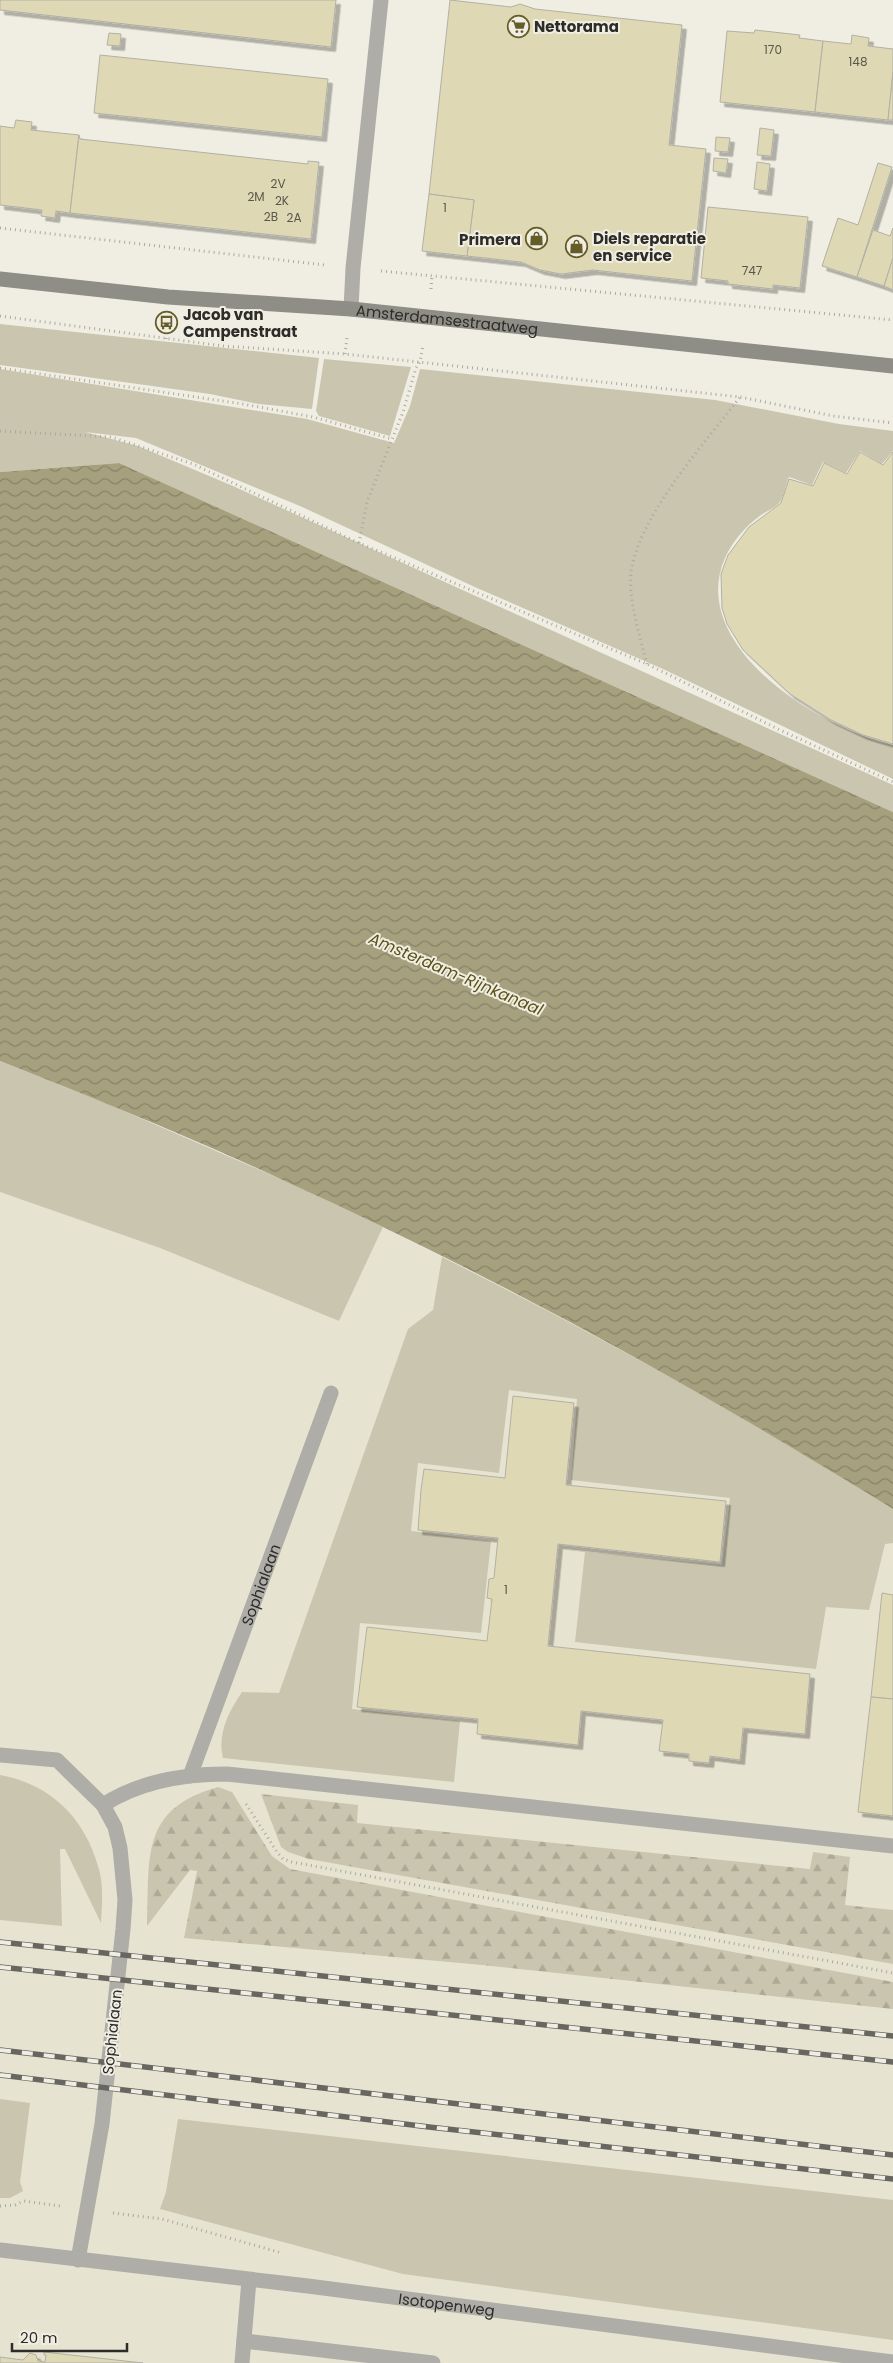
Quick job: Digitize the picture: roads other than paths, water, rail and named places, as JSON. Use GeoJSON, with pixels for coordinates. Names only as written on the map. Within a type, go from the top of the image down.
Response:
{"type":"FeatureCollection","features":[{"type":"Feature","properties":{"kind":"main road","name":"Amsterdamsestraatweg"},"geometry":{"type":"LineString","coordinates":[[0,278],[168,296],[351,309],[893,366]]}},
{"type":"Feature","properties":{"kind":"street"},"geometry":{"type":"LineString","coordinates":[[351,309],[352,268],[381,0]]}},
{"type":"Feature","properties":{"kind":"street","name":"Sophialaan"},"geometry":{"type":"LineString","coordinates":[[190,1776],[331,1393]]}},
{"type":"Feature","properties":{"kind":"street","name":"Sophialaan"},"geometry":{"type":"LineString","coordinates":[[0,1755],[57,1760],[103,1806],[115,1827],[120,1848],[124,1910],[102,2124],[78,2260]]}},
{"type":"Feature","properties":{"kind":"street"},"geometry":{"type":"LineString","coordinates":[[103,1806],[138,1786],[190,1776],[227,1774],[893,1846]]}},
{"type":"Feature","properties":{"kind":"street","name":"Isotopenweg"},"geometry":{"type":"LineString","coordinates":[[0,2250],[308,2286],[893,2362]]}},
{"type":"Feature","properties":{"kind":"street"},"geometry":{"type":"LineString","coordinates":[[243,2361],[249,2280]]}},
{"type":"Feature","properties":{"kind":"street"},"geometry":{"type":"LineString","coordinates":[[244,2341],[433,2363]]}},
{"type":"Feature","properties":{"kind":"water","name":"Amsterdam-Rijnkanaal"},"geometry":{"type":"Polygon","coordinates":[[[119,463],[893,812],[893,1509],[671,1377],[442,1256],[365,1218],[216,1150],[0,1061],[0,472],[119,463]]]}},
{"type":"Feature","properties":{"kind":"railway"},"geometry":{"type":"LineString","coordinates":[[0,1942],[893,2036]]}},
{"type":"Feature","properties":{"kind":"railway"},"geometry":{"type":"LineString","coordinates":[[0,1967],[893,2062]]}},
{"type":"Feature","properties":{"kind":"railway"},"geometry":{"type":"LineString","coordinates":[[0,2050],[893,2155]]}},
{"type":"Feature","properties":{"kind":"railway"},"geometry":{"type":"LineString","coordinates":[[0,2075],[429,2127],[893,2179]]}},
{"type":"Feature","properties":{"kind":"place","name":"Nettorama"},"geometry":{"type":"Point","coordinates":[518,26]}},
{"type":"Feature","properties":{"kind":"place","name":"Primera"},"geometry":{"type":"Point","coordinates":[537,239]}},
{"type":"Feature","properties":{"kind":"place","name":"Diels reparatie en service"},"geometry":{"type":"Point","coordinates":[577,247]}},
{"type":"Feature","properties":{"kind":"place","name":"Jacob van Campenstraat"},"geometry":{"type":"Point","coordinates":[167,323]}}]}
